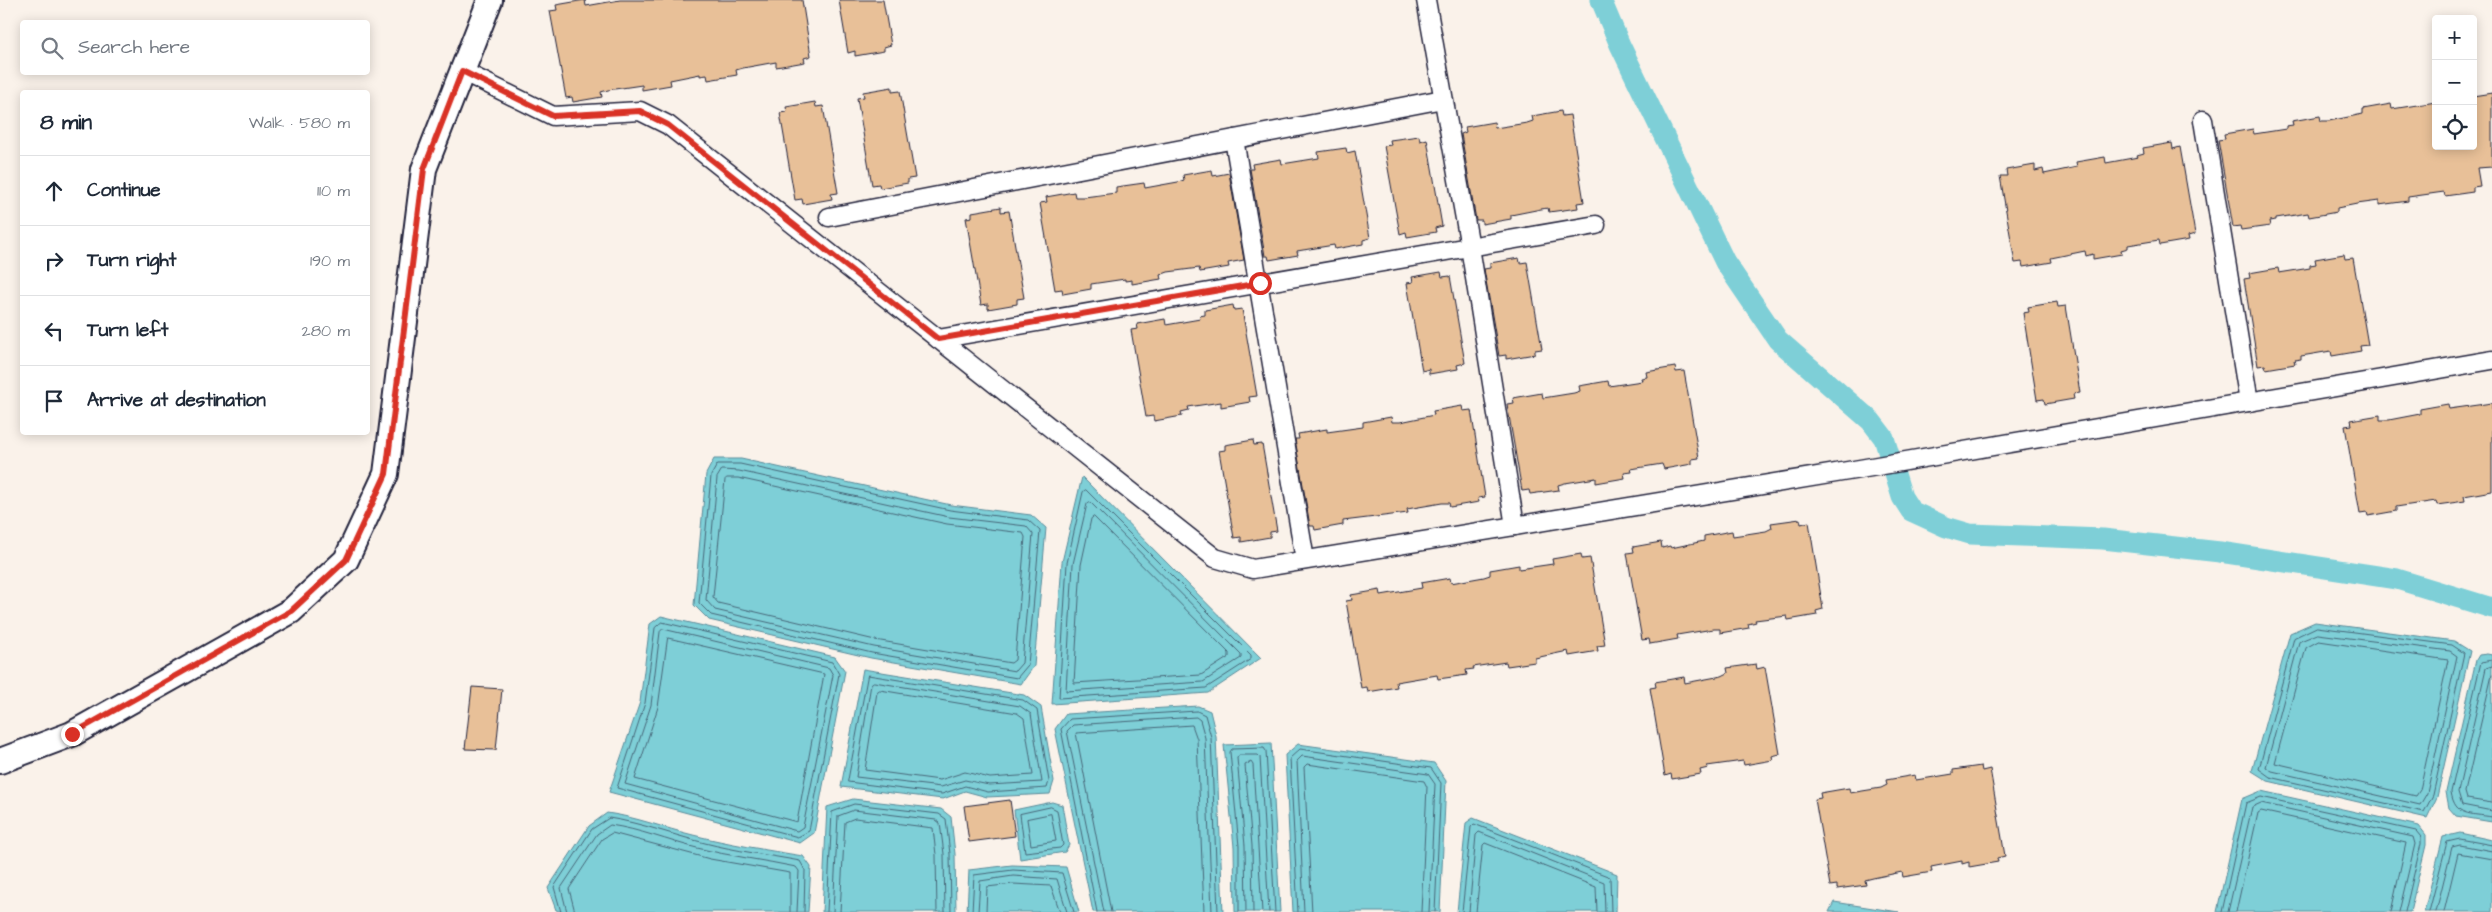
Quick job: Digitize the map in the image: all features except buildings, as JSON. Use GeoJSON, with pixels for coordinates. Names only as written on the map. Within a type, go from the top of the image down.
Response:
{"type":"FeatureCollection","features":[{"type":"Feature","properties":{"kind":"main road"},"geometry":{"type":"LineString","coordinates":[[0,761],[72,734],[291,611],[346,560],[386,474],[424,169],[490,0]]}},
{"type":"Feature","properties":{"kind":"street"},"geometry":{"type":"LineString","coordinates":[[1426,0],[1470,247],[1515,526]]}},
{"type":"Feature","properties":{"kind":"street"},"geometry":{"type":"LineString","coordinates":[[462,71],[553,116],[640,111],[668,125],[1215,558],[1253,569],[1854,470],[2492,360]]}},
{"type":"Feature","properties":{"kind":"street"},"geometry":{"type":"LineString","coordinates":[[829,217],[1444,98]]}},
{"type":"Feature","properties":{"kind":"street"},"geometry":{"type":"LineString","coordinates":[[2203,120],[2249,402]]}},
{"type":"Feature","properties":{"kind":"street"},"geometry":{"type":"LineString","coordinates":[[1234,139],[1260,283],[1305,560]]}},
{"type":"Feature","properties":{"kind":"street"},"geometry":{"type":"LineString","coordinates":[[938,339],[1596,225]]}},
{"type":"Feature","properties":{"kind":"water"},"geometry":{"type":"Polygon","coordinates":[[[714,459],[741,459],[951,505],[1031,515],[1046,528],[1034,666],[1021,684],[871,658],[709,620],[694,605],[706,474],[714,459]]]}},
{"type":"Feature","properties":{"kind":"water"},"geometry":{"type":"Polygon","coordinates":[[[1082,477],[1261,658],[1208,693],[1052,704],[1062,562],[1082,477]]]}},
{"type":"Feature","properties":{"kind":"water"},"geometry":{"type":"Polygon","coordinates":[[[661,616],[835,657],[845,671],[814,833],[800,843],[609,792],[640,702],[650,624],[661,616]]]}},
{"type":"Feature","properties":{"kind":"water"},"geometry":{"type":"Polygon","coordinates":[[[2315,622],[2454,641],[2470,651],[2437,797],[2427,818],[2268,781],[2252,771],[2290,633],[2315,622]]]}},
{"type":"Feature","properties":{"kind":"water"},"geometry":{"type":"Polygon","coordinates":[[[2479,655],[2492,655],[2492,822],[2456,816],[2449,808],[2446,792],[2476,660],[2479,655]]]}},
{"type":"Feature","properties":{"kind":"water"},"geometry":{"type":"Polygon","coordinates":[[[863,669],[1024,695],[1041,707],[1054,781],[1050,794],[987,797],[965,791],[943,799],[841,787],[863,669]]]}},
{"type":"Feature","properties":{"kind":"water"},"geometry":{"type":"Polygon","coordinates":[[[1198,706],[1210,711],[1216,736],[1223,912],[1093,912],[1055,729],[1066,714],[1198,706]]]}},
{"type":"Feature","properties":{"kind":"water"},"geometry":{"type":"Polygon","coordinates":[[[1271,743],[1280,912],[1235,912],[1234,847],[1224,745],[1271,743]]]}},
{"type":"Feature","properties":{"kind":"water"},"geometry":{"type":"Polygon","coordinates":[[[1298,744],[1434,763],[1446,781],[1440,912],[1293,912],[1285,755],[1298,744]]]}},
{"type":"Feature","properties":{"kind":"water"},"geometry":{"type":"Polygon","coordinates":[[[2261,791],[2419,826],[2426,835],[2426,845],[2410,912],[2217,912],[2242,799],[2261,791]]]}},
{"type":"Feature","properties":{"kind":"water"},"geometry":{"type":"Polygon","coordinates":[[[853,799],[941,809],[951,817],[955,854],[956,912],[822,912],[827,807],[853,799]]]}},
{"type":"Feature","properties":{"kind":"water"},"geometry":{"type":"Polygon","coordinates":[[[1052,802],[1062,805],[1069,845],[1065,852],[1020,859],[1014,810],[1052,802]]]}},
{"type":"Feature","properties":{"kind":"water"},"geometry":{"type":"Polygon","coordinates":[[[607,813],[720,841],[803,856],[811,867],[808,912],[563,912],[556,910],[548,888],[589,826],[607,813]]]}},
{"type":"Feature","properties":{"kind":"water"},"geometry":{"type":"Polygon","coordinates":[[[1473,818],[1617,874],[1616,912],[1457,912],[1466,823],[1473,818]]]}},
{"type":"Feature","properties":{"kind":"water"},"geometry":{"type":"Polygon","coordinates":[[[2460,833],[2492,840],[2492,912],[2424,912],[2443,837],[2460,833]]]}},
{"type":"Feature","properties":{"kind":"water"},"geometry":{"type":"Polygon","coordinates":[[[1012,865],[1066,867],[1079,912],[967,912],[969,870],[1012,865]]]}},
{"type":"Feature","properties":{"kind":"water"},"geometry":{"type":"Polygon","coordinates":[[[1834,902],[1899,912],[1829,912],[1834,902]]]}},
{"type":"Feature","properties":{"kind":"waterway"},"geometry":{"type":"LineString","coordinates":[[1601,0],[1620,45],[1725,262],[1778,340],[1871,421],[1884,438],[1902,497],[1911,511],[1946,527],[1970,534],[2103,539],[2220,552],[2397,579],[2492,608]]}},
{"type":"Feature","properties":{"kind":"route"},"geometry":{"type":"LineString","coordinates":[[72,734],[291,611],[346,560],[386,474],[424,169],[462,71],[553,116],[640,111],[668,125],[938,339],[1260,283]]}}]}
